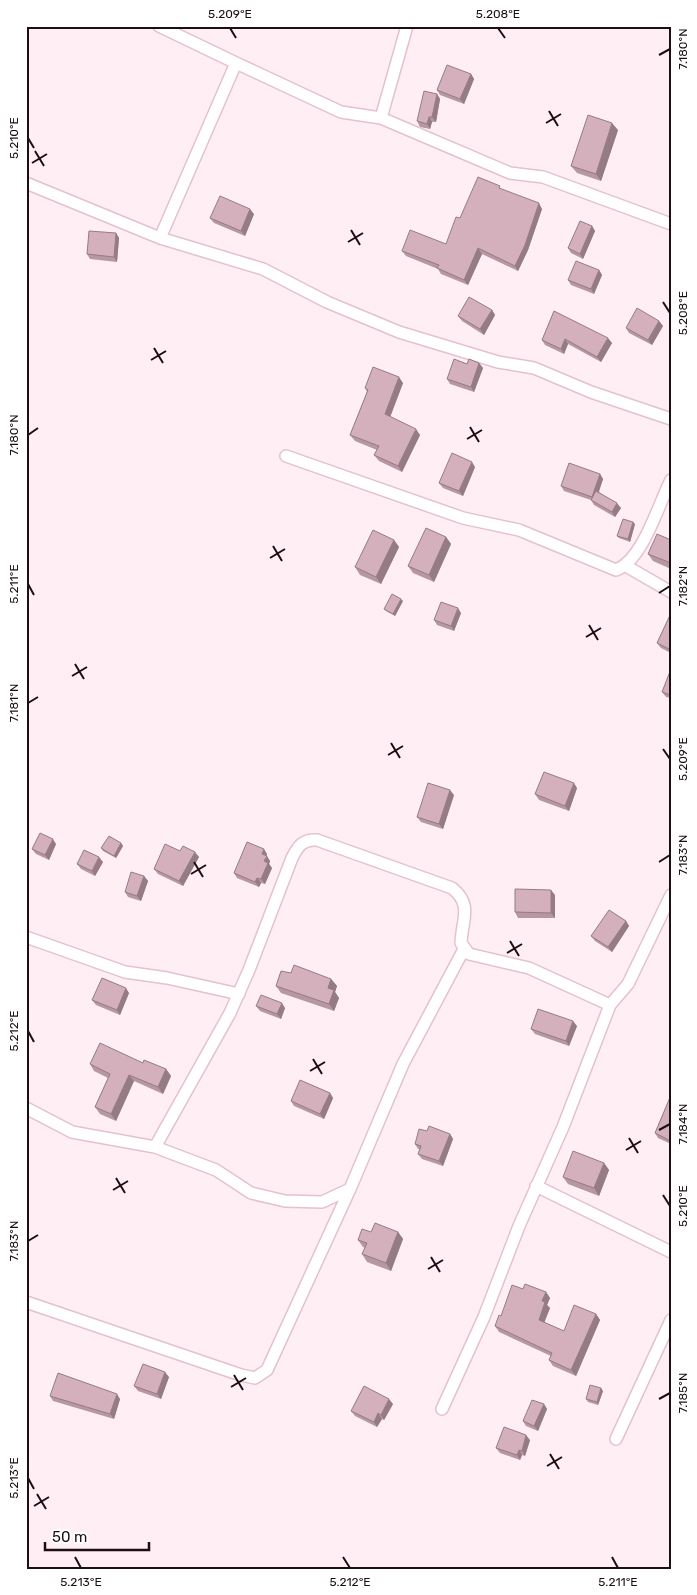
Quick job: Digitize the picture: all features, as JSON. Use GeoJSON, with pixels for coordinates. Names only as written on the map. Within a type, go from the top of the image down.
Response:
{"type":"FeatureCollection","features":[{"type":"Feature","properties":{"kind":"street"},"geometry":{"type":"LineString","coordinates":[[159,26],[341,112],[381,118],[510,173],[543,177],[671,224]]}},
{"type":"Feature","properties":{"kind":"street"},"geometry":{"type":"LineString","coordinates":[[381,118],[407,26]]}},
{"type":"Feature","properties":{"kind":"street"},"geometry":{"type":"LineString","coordinates":[[160,238],[236,63]]}},
{"type":"Feature","properties":{"kind":"street"},"geometry":{"type":"LineString","coordinates":[[26,183],[160,238],[263,269],[327,302],[399,332],[498,362],[534,368],[591,392],[671,418]]}},
{"type":"Feature","properties":{"kind":"street"},"geometry":{"type":"LineString","coordinates":[[286,456],[455,515],[519,530],[616,570],[626,566],[635,556],[671,480]]}},
{"type":"Feature","properties":{"kind":"street"},"geometry":{"type":"LineString","coordinates":[[626,566],[671,592]]}},
{"type":"Feature","properties":{"kind":"street"},"geometry":{"type":"LineString","coordinates":[[156,1147],[238,994],[292,858],[299,845],[310,840],[452,888],[462,896],[465,903],[461,944],[464,949],[477,957],[504,960],[529,968],[610,1005]]}},
{"type":"Feature","properties":{"kind":"street"},"geometry":{"type":"LineString","coordinates":[[442,1409],[484,1317],[536,1186],[563,1127],[610,1005],[628,984],[671,895]]}},
{"type":"Feature","properties":{"kind":"street"},"geometry":{"type":"LineString","coordinates":[[26,937],[125,972],[167,978],[238,994]]}},
{"type":"Feature","properties":{"kind":"street"},"geometry":{"type":"LineString","coordinates":[[26,1302],[255,1378],[267,1370],[350,1189],[403,1064],[464,949]]}},
{"type":"Feature","properties":{"kind":"street"},"geometry":{"type":"LineString","coordinates":[[26,1108],[72,1132],[156,1147],[216,1170],[251,1192],[285,1201],[322,1202],[350,1189]]}},
{"type":"Feature","properties":{"kind":"street"},"geometry":{"type":"LineString","coordinates":[[536,1186],[553,1192],[671,1252]]}},
{"type":"Feature","properties":{"kind":"street"},"geometry":{"type":"LineString","coordinates":[[616,1439],[671,1320]]}},
{"type":"Feature","properties":{"kind":"building"},"geometry":{"type":"Polygon","coordinates":[[[447,65],[471,74],[460,99],[437,90],[447,65]]]}},
{"type":"Feature","properties":{"kind":"building"},"geometry":{"type":"Polygon","coordinates":[[[424,91],[437,94],[432,117],[429,117],[427,124],[417,121],[424,91]]]}},
{"type":"Feature","properties":{"kind":"building"},"geometry":{"type":"Polygon","coordinates":[[[588,115],[612,123],[596,174],[571,166],[588,115]]]}},
{"type":"Feature","properties":{"kind":"building"},"geometry":{"type":"Polygon","coordinates":[[[478,177],[500,186],[499,188],[539,203],[525,245],[515,266],[478,248],[464,280],[437,268],[439,265],[402,251],[410,230],[446,244],[456,217],[460,218],[478,177]]]}},
{"type":"Feature","properties":{"kind":"building"},"geometry":{"type":"Polygon","coordinates":[[[220,196],[250,209],[241,231],[210,218],[220,196]]]}},
{"type":"Feature","properties":{"kind":"building"},"geometry":{"type":"Polygon","coordinates":[[[580,221],[592,226],[580,254],[568,248],[580,221]]]}},
{"type":"Feature","properties":{"kind":"building"},"geometry":{"type":"Polygon","coordinates":[[[89,231],[116,233],[114,257],[87,254],[89,231]]]}},
{"type":"Feature","properties":{"kind":"building"},"geometry":{"type":"Polygon","coordinates":[[[576,261],[599,270],[591,289],[568,280],[576,261]]]}},
{"type":"Feature","properties":{"kind":"building"},"geometry":{"type":"Polygon","coordinates":[[[469,297],[492,310],[480,329],[458,316],[469,297]]]}},
{"type":"Feature","properties":{"kind":"building"},"geometry":{"type":"Polygon","coordinates":[[[637,308],[659,321],[648,340],[626,328],[637,308]]]}},
{"type":"Feature","properties":{"kind":"building"},"geometry":{"type":"Polygon","coordinates":[[[554,311],[608,338],[597,357],[565,339],[561,349],[542,340],[554,311]]]}},
{"type":"Feature","properties":{"kind":"building"},"geometry":{"type":"Polygon","coordinates":[[[454,359],[467,364],[469,359],[479,363],[471,387],[447,379],[454,359]]]}},
{"type":"Feature","properties":{"kind":"building"},"geometry":{"type":"Polygon","coordinates":[[[373,367],[399,377],[385,414],[416,429],[398,466],[374,455],[379,446],[350,435],[368,390],[365,388],[373,367]]]}},
{"type":"Feature","properties":{"kind":"building"},"geometry":{"type":"Polygon","coordinates":[[[452,453],[472,462],[459,491],[439,483],[452,453]]]}},
{"type":"Feature","properties":{"kind":"building"},"geometry":{"type":"Polygon","coordinates":[[[569,463],[600,474],[592,497],[561,486],[569,463]]]}},
{"type":"Feature","properties":{"kind":"building"},"geometry":{"type":"Polygon","coordinates":[[[596,491],[617,503],[612,512],[591,500],[596,491]]]}},
{"type":"Feature","properties":{"kind":"building"},"geometry":{"type":"Polygon","coordinates":[[[623,519],[633,522],[628,539],[617,536],[623,519]]]}},
{"type":"Feature","properties":{"kind":"building"},"geometry":{"type":"Polygon","coordinates":[[[426,528],[446,537],[429,575],[408,566],[426,528]]]}},
{"type":"Feature","properties":{"kind":"building"},"geometry":{"type":"Polygon","coordinates":[[[373,530],[394,540],[376,577],[355,567],[373,530]]]}},
{"type":"Feature","properties":{"kind":"building"},"geometry":{"type":"Polygon","coordinates":[[[657,534],[671,540],[671,563],[648,554],[657,534]]]}},
{"type":"Feature","properties":{"kind":"building"},"geometry":{"type":"Polygon","coordinates":[[[392,594],[401,599],[393,614],[384,609],[392,594]]]}},
{"type":"Feature","properties":{"kind":"building"},"geometry":{"type":"Polygon","coordinates":[[[441,602],[458,608],[451,626],[434,620],[441,602]]]}},
{"type":"Feature","properties":{"kind":"building"},"geometry":{"type":"Polygon","coordinates":[[[671,613],[671,650],[657,643],[671,613]]]}},
{"type":"Feature","properties":{"kind":"building"},"geometry":{"type":"Polygon","coordinates":[[[671,669],[671,695],[662,692],[671,669]]]}},
{"type":"Feature","properties":{"kind":"building"},"geometry":{"type":"Polygon","coordinates":[[[544,772],[574,783],[565,806],[535,794],[544,772]]]}},
{"type":"Feature","properties":{"kind":"building"},"geometry":{"type":"Polygon","coordinates":[[[428,783],[450,790],[439,824],[417,817],[428,783]]]}},
{"type":"Feature","properties":{"kind":"building"},"geometry":{"type":"Polygon","coordinates":[[[40,833],[53,839],[45,855],[32,849],[40,833]]]}},
{"type":"Feature","properties":{"kind":"building"},"geometry":{"type":"Polygon","coordinates":[[[109,836],[121,843],[114,856],[101,848],[109,836]]]}},
{"type":"Feature","properties":{"kind":"building"},"geometry":{"type":"Polygon","coordinates":[[[247,842],[264,849],[262,854],[267,856],[264,861],[268,863],[261,879],[257,878],[255,882],[234,873],[247,842]]]}},
{"type":"Feature","properties":{"kind":"building"},"geometry":{"type":"Polygon","coordinates":[[[165,844],[180,851],[183,846],[195,852],[179,881],[154,869],[165,844]]]}},
{"type":"Feature","properties":{"kind":"building"},"geometry":{"type":"Polygon","coordinates":[[[84,850],[99,857],[92,871],[77,864],[84,850]]]}},
{"type":"Feature","properties":{"kind":"building"},"geometry":{"type":"Polygon","coordinates":[[[131,872],[144,876],[137,896],[125,892],[131,872]]]}},
{"type":"Feature","properties":{"kind":"building"},"geometry":{"type":"Polygon","coordinates":[[[515,889],[551,890],[551,913],[515,912],[515,889]]]}},
{"type":"Feature","properties":{"kind":"building"},"geometry":{"type":"Polygon","coordinates":[[[609,910],[626,921],[608,947],[591,936],[609,910]]]}},
{"type":"Feature","properties":{"kind":"building"},"geometry":{"type":"Polygon","coordinates":[[[294,965],[331,979],[328,988],[334,990],[329,1004],[276,986],[281,971],[291,973],[294,965]]]}},
{"type":"Feature","properties":{"kind":"building"},"geometry":{"type":"Polygon","coordinates":[[[102,978],[126,988],[117,1010],[92,1000],[102,978]]]}},
{"type":"Feature","properties":{"kind":"building"},"geometry":{"type":"Polygon","coordinates":[[[261,995],[282,1003],[277,1014],[256,1006],[261,995]]]}},
{"type":"Feature","properties":{"kind":"building"},"geometry":{"type":"Polygon","coordinates":[[[538,1009],[573,1021],[566,1041],[531,1029],[538,1009]]]}},
{"type":"Feature","properties":{"kind":"building"},"geometry":{"type":"Polygon","coordinates":[[[100,1043],[143,1063],[144,1060],[166,1069],[158,1087],[129,1075],[111,1114],[95,1107],[110,1074],[90,1064],[100,1043]]]}},
{"type":"Feature","properties":{"kind":"building"},"geometry":{"type":"Polygon","coordinates":[[[300,1080],[330,1093],[320,1114],[291,1101],[300,1080]]]}},
{"type":"Feature","properties":{"kind":"building"},"geometry":{"type":"Polygon","coordinates":[[[671,1095],[671,1141],[655,1133],[671,1095]]]}},
{"type":"Feature","properties":{"kind":"building"},"geometry":{"type":"Polygon","coordinates":[[[429,1126],[450,1134],[439,1161],[418,1154],[421,1146],[415,1144],[419,1129],[427,1131],[429,1126]]]}},
{"type":"Feature","properties":{"kind":"building"},"geometry":{"type":"Polygon","coordinates":[[[573,1151],[604,1163],[594,1188],[563,1177],[573,1151]]]}},
{"type":"Feature","properties":{"kind":"building"},"geometry":{"type":"Polygon","coordinates":[[[375,1223],[398,1232],[386,1263],[362,1254],[367,1243],[358,1240],[362,1229],[371,1232],[375,1223]]]}},
{"type":"Feature","properties":{"kind":"building"},"geometry":{"type":"Polygon","coordinates":[[[525,1284],[546,1292],[542,1301],[545,1302],[539,1320],[564,1331],[574,1305],[596,1314],[571,1370],[549,1360],[552,1353],[495,1326],[499,1315],[501,1316],[512,1285],[523,1289],[525,1284]]]}},
{"type":"Feature","properties":{"kind":"building"},"geometry":{"type":"Polygon","coordinates":[[[143,1364],[165,1372],[157,1394],[134,1386],[143,1364]]]}},
{"type":"Feature","properties":{"kind":"building"},"geometry":{"type":"Polygon","coordinates":[[[58,1373],[117,1394],[110,1414],[50,1396],[58,1373]]]}},
{"type":"Feature","properties":{"kind":"building"},"geometry":{"type":"Polygon","coordinates":[[[590,1385],[601,1388],[597,1402],[586,1399],[590,1385]]]}},
{"type":"Feature","properties":{"kind":"building"},"geometry":{"type":"Polygon","coordinates":[[[364,1386],[389,1399],[381,1415],[378,1413],[374,1422],[351,1411],[364,1386]]]}},
{"type":"Feature","properties":{"kind":"building"},"geometry":{"type":"Polygon","coordinates":[[[532,1400],[544,1404],[534,1426],[523,1421],[532,1400]]]}},
{"type":"Feature","properties":{"kind":"building"},"geometry":{"type":"Polygon","coordinates":[[[504,1427],[526,1435],[522,1451],[519,1450],[517,1455],[496,1448],[504,1427]]]}}]}
